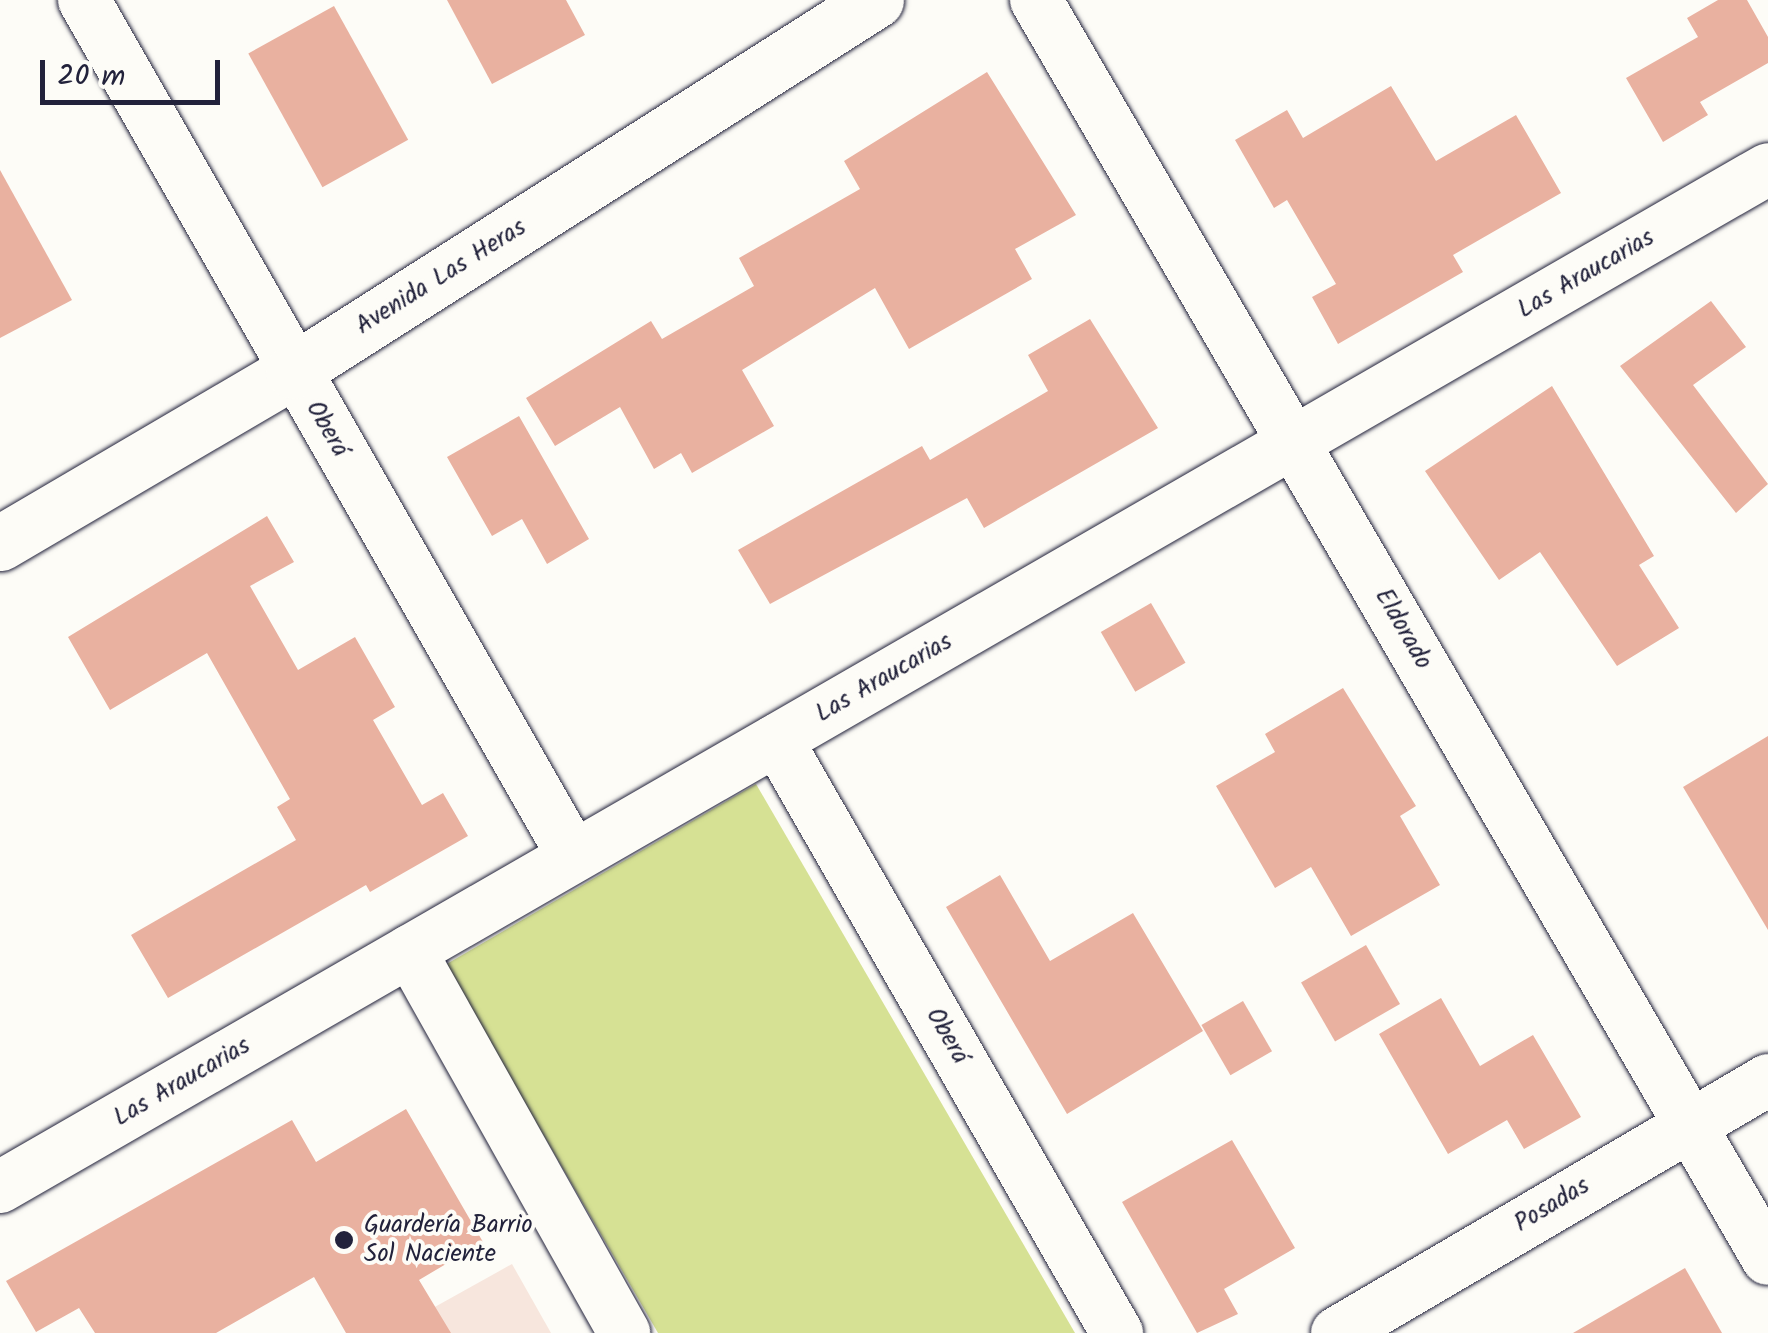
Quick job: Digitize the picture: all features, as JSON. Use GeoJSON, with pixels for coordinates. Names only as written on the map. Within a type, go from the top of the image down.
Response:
{"type":"FeatureCollection","features":[{"type":"Feature","properties":{"kind":"main road","name":"Avenida Las Heras"},"geometry":{"type":"LineString","coordinates":[[0,543],[293,371],[876,0]]}},
{"type":"Feature","properties":{"kind":"street","name":"Oberá"},"geometry":{"type":"LineString","coordinates":[[84,0],[574,856]]}},
{"type":"Feature","properties":{"kind":"street","name":"Eldorado"},"geometry":{"type":"LineString","coordinates":[[1036,0],[1768,1259]]}},
{"type":"Feature","properties":{"kind":"street","name":"Las Araucarias"},"geometry":{"type":"LineString","coordinates":[[0,1187],[1768,169]]}},
{"type":"Feature","properties":{"kind":"street","name":"Oberá"},"geometry":{"type":"LineString","coordinates":[[777,740],[1117,1333]]}},
{"type":"Feature","properties":{"kind":"street"},"geometry":{"type":"LineString","coordinates":[[410,951],[624,1333]]}},
{"type":"Feature","properties":{"kind":"street","name":"Posadas"},"geometry":{"type":"LineString","coordinates":[[1337,1333],[1768,1080]]}},
{"type":"Feature","properties":{"kind":"shaded area"},"geometry":{"type":"Polygon","coordinates":[[[512,1264],[551,1333],[388,1333],[512,1264]]]}},
{"type":"Feature","properties":{"kind":"green space"},"geometry":{"type":"Polygon","coordinates":[[[756,784],[1075,1333],[658,1333],[445,965],[756,784]]]}},
{"type":"Feature","properties":{"kind":"building"},"geometry":{"type":"Polygon","coordinates":[[[447,0],[566,0],[585,35],[492,84],[447,0]]]}},
{"type":"Feature","properties":{"kind":"building"},"geometry":{"type":"Polygon","coordinates":[[[1718,0],[1747,0],[1768,37],[1768,63],[1700,102],[1708,115],[1663,142],[1626,78],[1698,37],[1687,18],[1718,0]]]}},
{"type":"Feature","properties":{"kind":"building"},"geometry":{"type":"Polygon","coordinates":[[[334,6],[408,140],[322,187],[248,54],[334,6]]]}},
{"type":"Feature","properties":{"kind":"building"},"geometry":{"type":"Polygon","coordinates":[[[987,72],[1076,215],[1015,249],[1032,279],[909,349],[875,288],[742,370],[774,426],[692,473],[681,453],[654,469],[620,407],[555,446],[526,398],[651,321],[662,339],[754,286],[739,258],[860,189],[844,161],[987,72]]]}},
{"type":"Feature","properties":{"kind":"building"},"geometry":{"type":"Polygon","coordinates":[[[1391,86],[1436,161],[1516,115],[1561,193],[1453,255],[1463,272],[1338,344],[1312,297],[1336,284],[1287,200],[1274,208],[1235,140],[1287,110],[1303,138],[1391,86]]]}},
{"type":"Feature","properties":{"kind":"building"},"geometry":{"type":"Polygon","coordinates":[[[0,170],[72,300],[0,338],[0,170]]]}},
{"type":"Feature","properties":{"kind":"building"},"geometry":{"type":"Polygon","coordinates":[[[1711,301],[1746,347],[1693,385],[1768,484],[1736,513],[1620,366],[1711,301]]]}},
{"type":"Feature","properties":{"kind":"building"},"geometry":{"type":"Polygon","coordinates":[[[1090,319],[1158,428],[984,528],[967,498],[770,604],[738,550],[922,446],[930,460],[1048,391],[1028,355],[1090,319]]]}},
{"type":"Feature","properties":{"kind":"building"},"geometry":{"type":"Polygon","coordinates":[[[1552,386],[1654,556],[1639,565],[1679,628],[1617,666],[1540,552],[1499,580],[1425,471],[1552,386]]]}},
{"type":"Feature","properties":{"kind":"building"},"geometry":{"type":"Polygon","coordinates":[[[519,416],[589,539],[547,564],[522,519],[492,536],[447,457],[519,416]]]}},
{"type":"Feature","properties":{"kind":"building"},"geometry":{"type":"Polygon","coordinates":[[[267,516],[294,562],[250,586],[298,670],[355,637],[395,707],[373,720],[422,805],[443,793],[468,836],[370,892],[366,885],[168,998],[131,935],[296,840],[277,807],[290,799],[207,653],[110,710],[68,637],[267,516]]]}},
{"type":"Feature","properties":{"kind":"building"},"geometry":{"type":"Polygon","coordinates":[[[1151,603],[1186,663],[1135,692],[1101,632],[1151,603]]]}},
{"type":"Feature","properties":{"kind":"building"},"geometry":{"type":"Polygon","coordinates":[[[1343,688],[1416,806],[1400,816],[1440,885],[1351,936],[1311,867],[1275,888],[1216,786],[1275,752],[1265,734],[1343,688]]]}},
{"type":"Feature","properties":{"kind":"building"},"geometry":{"type":"Polygon","coordinates":[[[1768,736],[1768,930],[1683,787],[1768,736]]]}},
{"type":"Feature","properties":{"kind":"building"},"geometry":{"type":"Polygon","coordinates":[[[1000,875],[1050,961],[1133,913],[1203,1031],[1067,1114],[946,907],[1000,875]]]}},
{"type":"Feature","properties":{"kind":"building"},"geometry":{"type":"Polygon","coordinates":[[[1366,945],[1400,1004],[1335,1041],[1301,982],[1366,945]]]}},
{"type":"Feature","properties":{"kind":"building"},"geometry":{"type":"Polygon","coordinates":[[[1441,998],[1480,1066],[1533,1035],[1581,1117],[1524,1149],[1507,1120],[1448,1154],[1379,1034],[1441,998]]]}},
{"type":"Feature","properties":{"kind":"building"},"geometry":{"type":"Polygon","coordinates":[[[1243,1001],[1272,1051],[1230,1075],[1201,1025],[1243,1001]]]}},
{"type":"Feature","properties":{"kind":"building"},"geometry":{"type":"Polygon","coordinates":[[[406,1109],[483,1242],[419,1280],[451,1333],[346,1333],[314,1277],[216,1333],[95,1333],[79,1308],[36,1332],[6,1281],[292,1120],[316,1162],[406,1109]]]}},
{"type":"Feature","properties":{"kind":"building"},"geometry":{"type":"Polygon","coordinates":[[[1232,1140],[1295,1248],[1224,1289],[1238,1314],[1197,1333],[1122,1202],[1232,1140]]]}},
{"type":"Feature","properties":{"kind":"building"},"geometry":{"type":"Polygon","coordinates":[[[1685,1268],[1722,1333],[1573,1333],[1685,1268]]]}},
{"type":"Feature","properties":{"kind":"place","name":"Guardería Barrio Sol Naciente"},"geometry":{"type":"Point","coordinates":[344,1240]}}]}
